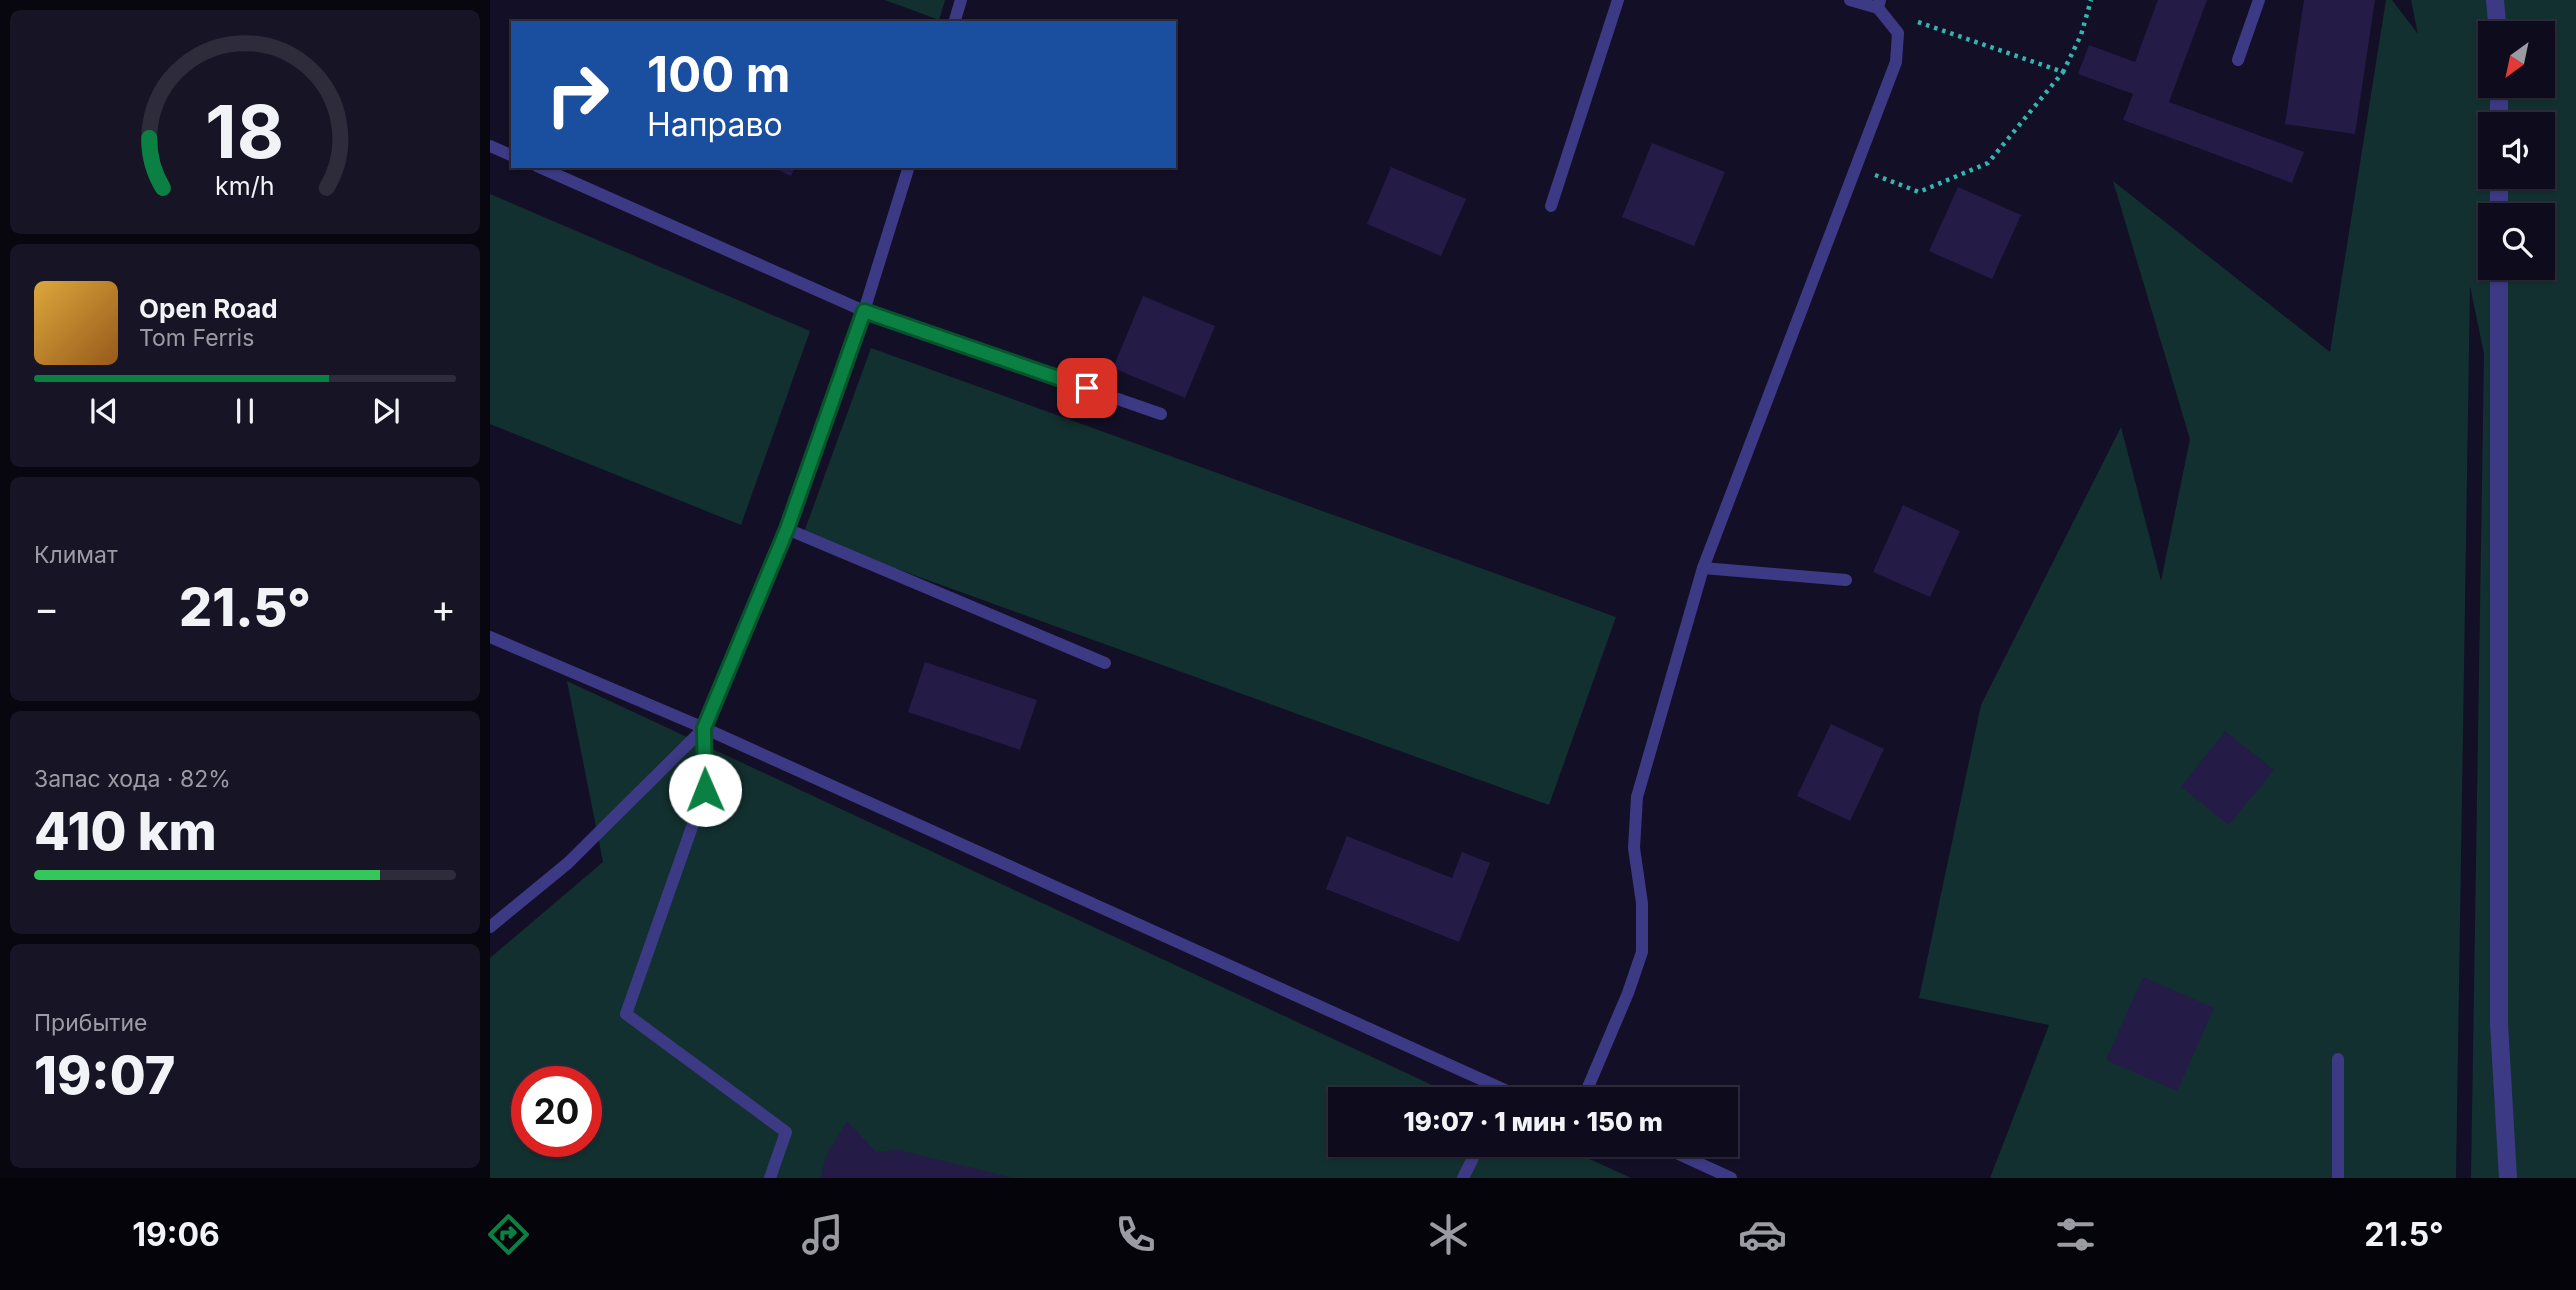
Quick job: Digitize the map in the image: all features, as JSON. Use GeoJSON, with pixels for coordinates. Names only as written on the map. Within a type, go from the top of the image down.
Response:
{"type":"FeatureCollection","features":[{"type":"Feature","properties":{"kind":"street"},"geometry":{"type":"LineString","coordinates":[[2495,0],[2497,21]]}},
{"type":"Feature","properties":{"kind":"street"},"geometry":{"type":"LineString","coordinates":[[2499,280],[2499,1024],[2508,1178]]}},
{"type":"Feature","properties":{"kind":"lane"},"geometry":{"type":"LineString","coordinates":[[955,21],[961,0]]}},
{"type":"Feature","properties":{"kind":"lane"},"geometry":{"type":"LineString","coordinates":[[1551,206],[1618,0]]}},
{"type":"Feature","properties":{"kind":"lane"},"geometry":{"type":"LineString","coordinates":[[1588,1087],[1628,993],[1642,952],[1642,903],[1634,848],[1637,797],[1703,568],[1896,62],[1898,33],[1879,4],[1850,0]]}},
{"type":"Feature","properties":{"kind":"lane"},"geometry":{"type":"LineString","coordinates":[[2238,60],[2259,0]]}},
{"type":"Feature","properties":{"kind":"lane"},"geometry":{"type":"LineString","coordinates":[[490,146],[511,155]]}},
{"type":"Feature","properties":{"kind":"lane"},"geometry":{"type":"LineString","coordinates":[[542,168],[864,311],[1161,414]]}},
{"type":"Feature","properties":{"kind":"lane"},"geometry":{"type":"LineString","coordinates":[[490,927],[568,863],[704,728],[787,529],[864,311],[908,168]]}},
{"type":"Feature","properties":{"kind":"lane"},"geometry":{"type":"LineString","coordinates":[[787,529],[1105,663]]}},
{"type":"Feature","properties":{"kind":"lane"},"geometry":{"type":"LineString","coordinates":[[1703,568],[1846,580]]}},
{"type":"Feature","properties":{"kind":"lane"},"geometry":{"type":"LineString","coordinates":[[490,637],[704,728],[1488,1087]]}},
{"type":"Feature","properties":{"kind":"lane"},"geometry":{"type":"LineString","coordinates":[[704,728],[705,790],[626,1014],[786,1132],[770,1178]]}},
{"type":"Feature","properties":{"kind":"lane"},"geometry":{"type":"LineString","coordinates":[[2338,1059],[2338,1178]]}},
{"type":"Feature","properties":{"kind":"lane"},"geometry":{"type":"LineString","coordinates":[[1463,1178],[1474,1157]]}},
{"type":"Feature","properties":{"kind":"lane"},"geometry":{"type":"LineString","coordinates":[[1685,1157],[1731,1178]]}},
{"type":"Feature","properties":{"kind":"path"},"geometry":{"type":"LineString","coordinates":[[1856,168],[1919,192],[1988,163],[2063,72],[2081,35],[2091,0]]}},
{"type":"Feature","properties":{"kind":"path"},"geometry":{"type":"LineString","coordinates":[[1917,22],[2063,72]]}},
{"type":"Feature","properties":{"kind":"green space"},"geometry":{"type":"Polygon","coordinates":[[[885,0],[945,0],[939,20],[885,0]]]}},
{"type":"Feature","properties":{"kind":"green space"},"geometry":{"type":"Polygon","coordinates":[[[2386,0],[2392,0],[2418,34],[2411,0],[2576,0],[2576,1178],[2471,1178],[2484,354],[2470,286],[2456,1178],[1990,1178],[2049,1025],[1919,998],[1981,705],[2121,427],[2161,581],[2190,439],[2113,181],[2330,352],[2386,0]]]}},
{"type":"Feature","properties":{"kind":"green space"},"geometry":{"type":"Polygon","coordinates":[[[490,194],[810,331],[741,525],[490,424],[490,194]]]}},
{"type":"Feature","properties":{"kind":"green space"},"geometry":{"type":"Polygon","coordinates":[[[871,348],[1616,617],[1549,805],[803,535],[871,348]]]}},
{"type":"Feature","properties":{"kind":"green space"},"geometry":{"type":"Polygon","coordinates":[[[567,681],[1436,1087],[1328,1087],[1328,1157],[1585,1157],[1631,1178],[490,1178],[490,958],[603,862],[567,681]]]}},
{"type":"Feature","properties":{"kind":"building"},"geometry":{"type":"Polygon","coordinates":[[[2158,0],[2207,0],[2169,102],[2304,152],[2292,183],[2123,120],[2133,94],[2078,74],[2089,45],[2135,62],[2158,0]]]}},
{"type":"Feature","properties":{"kind":"building"},"geometry":{"type":"Polygon","coordinates":[[[2304,0],[2375,0],[2355,134],[2285,124],[2304,0]]]}},
{"type":"Feature","properties":{"kind":"building"},"geometry":{"type":"Polygon","coordinates":[[[1652,143],[1725,172],[1694,246],[1622,217],[1652,143]]]}},
{"type":"Feature","properties":{"kind":"building"},"geometry":{"type":"Polygon","coordinates":[[[1391,167],[1466,199],[1441,256],[1367,224],[1391,167]]]}},
{"type":"Feature","properties":{"kind":"building"},"geometry":{"type":"Polygon","coordinates":[[[773,168],[794,168],[791,176],[773,168]]]}},
{"type":"Feature","properties":{"kind":"building"},"geometry":{"type":"Polygon","coordinates":[[[1958,187],[2021,215],[1992,279],[1929,251],[1958,187]]]}},
{"type":"Feature","properties":{"kind":"building"},"geometry":{"type":"Polygon","coordinates":[[[1143,296],[1215,326],[1185,398],[1113,368],[1143,296]]]}},
{"type":"Feature","properties":{"kind":"building"},"geometry":{"type":"Polygon","coordinates":[[[1903,505],[1960,531],[1930,597],[1873,572],[1903,505]]]}},
{"type":"Feature","properties":{"kind":"building"},"geometry":{"type":"Polygon","coordinates":[[[925,662],[1037,700],[1020,750],[908,712],[925,662]]]}},
{"type":"Feature","properties":{"kind":"building"},"geometry":{"type":"Polygon","coordinates":[[[1831,724],[1884,749],[1850,821],[1797,796],[1831,724]]]}},
{"type":"Feature","properties":{"kind":"building"},"geometry":{"type":"Polygon","coordinates":[[[2225,731],[2274,770],[2229,825],[2181,787],[2225,731]]]}},
{"type":"Feature","properties":{"kind":"building"},"geometry":{"type":"Polygon","coordinates":[[[1347,836],[1452,878],[1462,852],[1490,863],[1459,942],[1326,889],[1347,836]]]}},
{"type":"Feature","properties":{"kind":"building"},"geometry":{"type":"Polygon","coordinates":[[[2143,977],[2214,1008],[2177,1091],[2106,1060],[2143,977]]]}},
{"type":"Feature","properties":{"kind":"building"},"geometry":{"type":"Polygon","coordinates":[[[847,1121],[876,1152],[899,1150],[1013,1178],[821,1178],[825,1158],[847,1121]]]}},
{"type":"Feature","properties":{"kind":"route"},"geometry":{"type":"LineString","coordinates":[[705,790],[704,728],[787,529],[864,311],[1087,388]]}}]}
